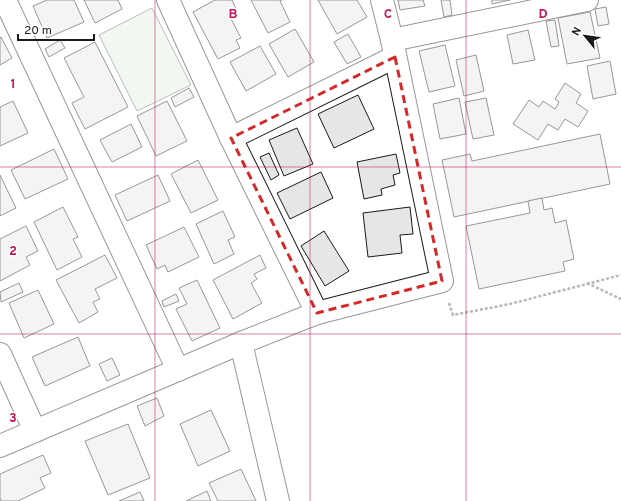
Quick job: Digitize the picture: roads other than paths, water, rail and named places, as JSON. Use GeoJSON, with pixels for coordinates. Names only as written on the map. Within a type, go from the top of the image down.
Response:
{"type":"FeatureCollection","features":[{"type":"Feature","properties":{"kind":"street"},"geometry":{"type":"LineString","coordinates":[[5,0],[178,370]]}},
{"type":"Feature","properties":{"kind":"street"},"geometry":{"type":"LineString","coordinates":[[0,446],[241,343],[318,313],[442,281],[394,48],[382,0]]}},
{"type":"Feature","properties":{"kind":"street"},"geometry":{"type":"LineString","coordinates":[[230,138],[394,48],[587,0]]}},
{"type":"Feature","properties":{"kind":"street"},"geometry":{"type":"LineString","coordinates":[[169,1],[230,138],[318,313]]}},
{"type":"Feature","properties":{"kind":"street"},"geometry":{"type":"LineString","coordinates":[[241,343],[278,501]]}},
{"type":"Feature","properties":{"kind":"street"},"geometry":{"type":"LineString","coordinates":[[0,354],[35,431]]}}]}
